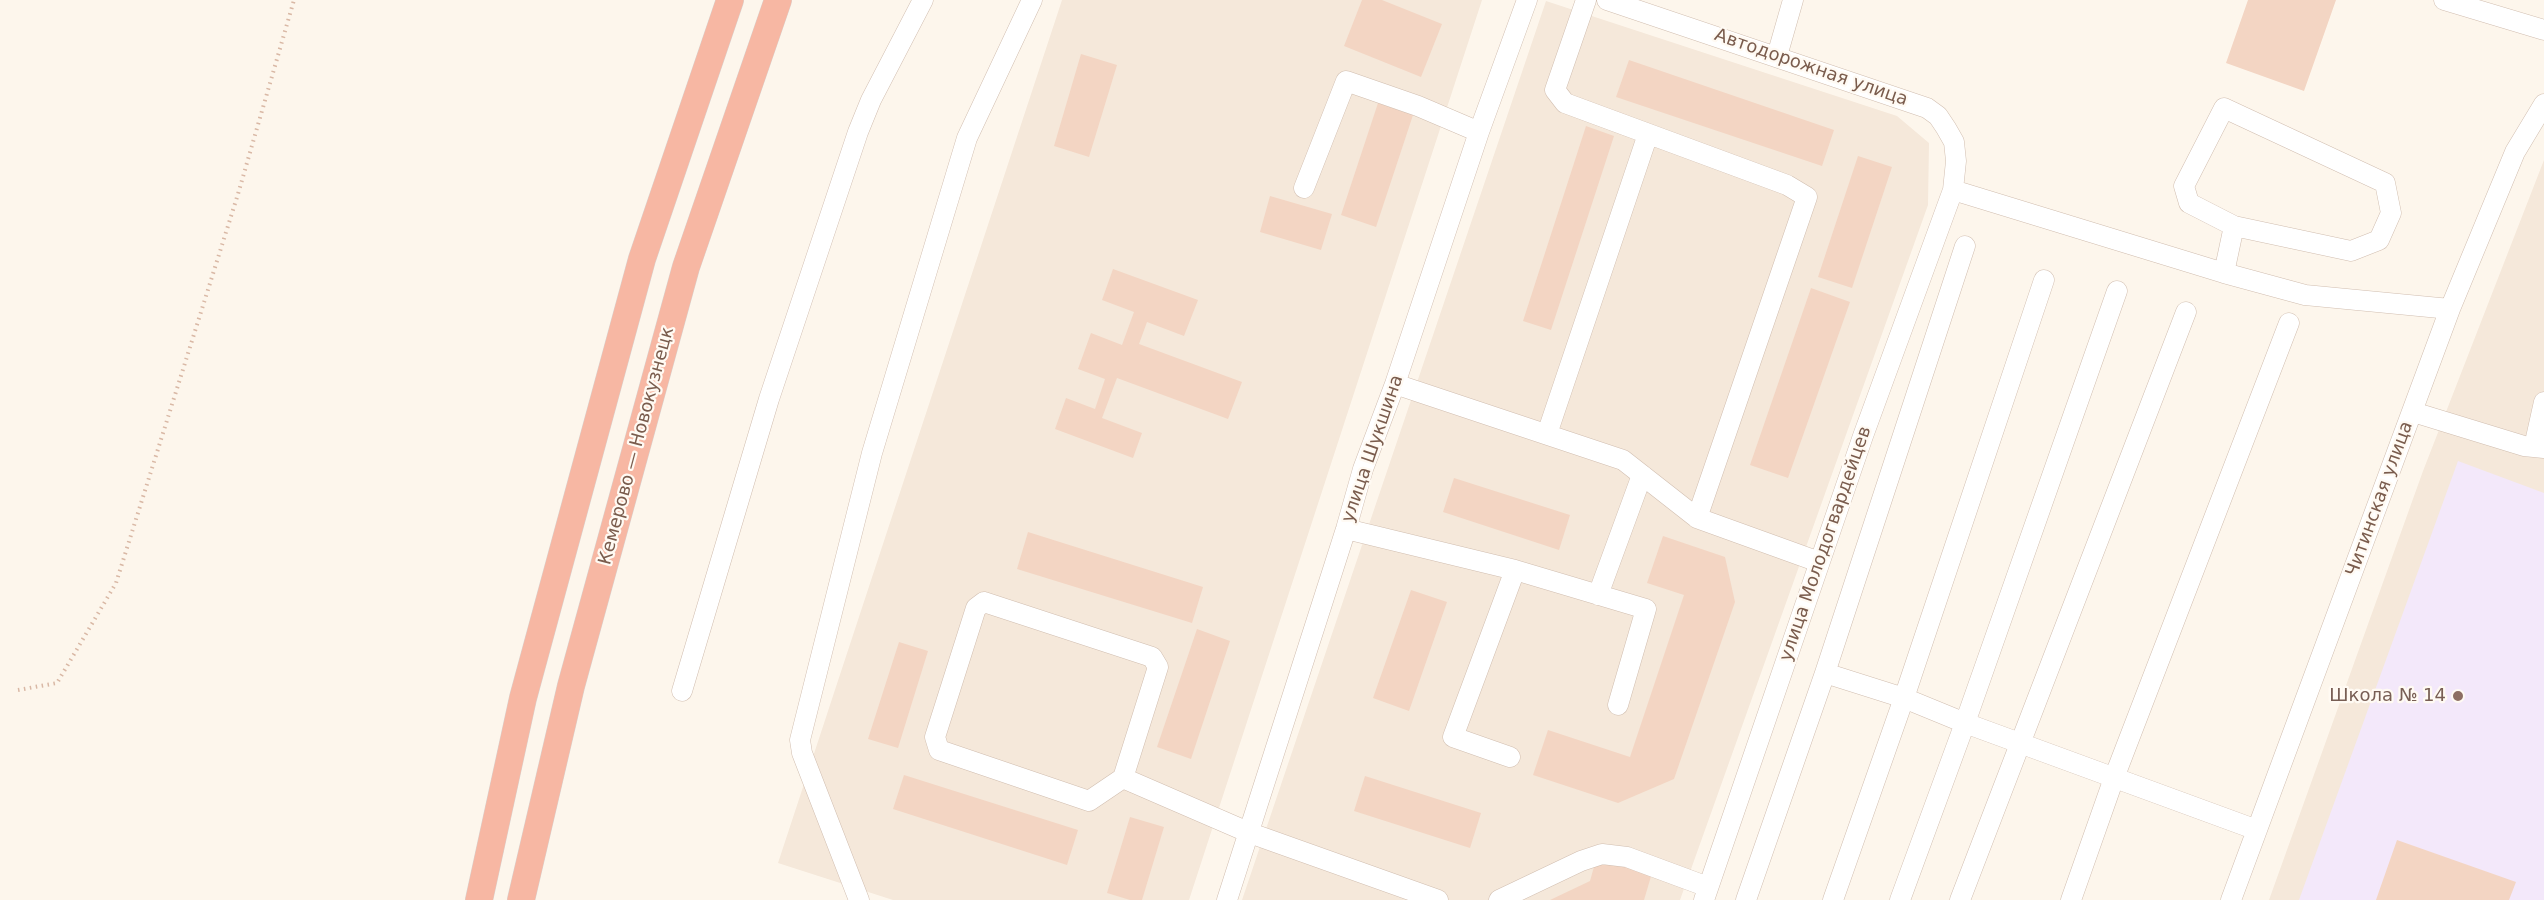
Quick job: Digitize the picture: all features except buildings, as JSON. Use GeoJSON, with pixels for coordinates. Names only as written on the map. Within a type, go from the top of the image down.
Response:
{"type":"FeatureCollection","features":[{"type":"Feature","properties":{"kind":"highway"},"geometry":{"type":"LineString","coordinates":[[479,900],[523,698],[642,259],[730,0]]}},
{"type":"Feature","properties":{"kind":"highway","name":"Кемерово — Новокузнецк"},"geometry":{"type":"LineString","coordinates":[[521,900],[571,687],[686,267],[778,0]]}},
{"type":"Feature","properties":{"kind":"street"},"geometry":{"type":"LineString","coordinates":[[682,691],[769,399],[858,132],[871,100],[923,0]]}},
{"type":"Feature","properties":{"kind":"street"},"geometry":{"type":"LineString","coordinates":[[859,900],[802,753],[800,740],[872,453],[967,138],[1032,0]]}},
{"type":"Feature","properties":{"kind":"street","name":"улица Шукшина"},"geometry":{"type":"LineString","coordinates":[[1227,900],[1346,529],[1363,469],[1395,384],[1479,132],[1527,0]]}},
{"type":"Feature","properties":{"kind":"street"},"geometry":{"type":"LineString","coordinates":[[1586,0],[1555,90],[1565,103],[1787,185],[1807,197],[1697,518]]}},
{"type":"Feature","properties":{"kind":"street","name":"Автодорожная улица"},"geometry":{"type":"LineString","coordinates":[[1607,0],[1927,108],[1938,116],[1954,142],[1956,161],[1953,190]]}},
{"type":"Feature","properties":{"kind":"street"},"geometry":{"type":"LineString","coordinates":[[1777,56],[1793,0]]}},
{"type":"Feature","properties":{"kind":"street"},"geometry":{"type":"LineString","coordinates":[[2444,0],[2544,30]]}},
{"type":"Feature","properties":{"kind":"street"},"geometry":{"type":"LineString","coordinates":[[1304,188],[1346,81],[1418,106],[1479,132]]}},
{"type":"Feature","properties":{"kind":"street","name":"Читинская улица"},"geometry":{"type":"LineString","coordinates":[[2231,900],[2450,309],[2515,152],[2536,131],[2544,105]]}},
{"type":"Feature","properties":{"kind":"street"},"geometry":{"type":"LineString","coordinates":[[2224,108],[2385,183],[2391,213],[2379,240],[2351,251],[2235,226],[2189,203],[2184,186],[2224,108]]}},
{"type":"Feature","properties":{"kind":"street"},"geometry":{"type":"LineString","coordinates":[[1547,434],[1648,134]]}},
{"type":"Feature","properties":{"kind":"street"},"geometry":{"type":"LineString","coordinates":[[1953,190],[2224,273],[2305,295],[2450,309]]}},
{"type":"Feature","properties":{"kind":"street","name":"улица Молодогвардейцев"},"geometry":{"type":"LineString","coordinates":[[1706,893],[1820,562],[1953,190]]}},
{"type":"Feature","properties":{"kind":"street"},"geometry":{"type":"LineString","coordinates":[[2224,273],[2235,226]]}},
{"type":"Feature","properties":{"kind":"street"},"geometry":{"type":"LineString","coordinates":[[1746,900],[1824,673],[1965,246]]}},
{"type":"Feature","properties":{"kind":"street"},"geometry":{"type":"LineString","coordinates":[[1833,900],[1904,698],[2044,280]]}},
{"type":"Feature","properties":{"kind":"street"},"geometry":{"type":"LineString","coordinates":[[1900,900],[1965,723],[2117,291]]}},
{"type":"Feature","properties":{"kind":"street"},"geometry":{"type":"LineString","coordinates":[[1960,900],[2186,312]]}},
{"type":"Feature","properties":{"kind":"street"},"geometry":{"type":"LineString","coordinates":[[2071,900],[2114,778],[2289,323]]}},
{"type":"Feature","properties":{"kind":"street"},"geometry":{"type":"LineString","coordinates":[[1395,384],[1623,460],[1697,518],[1820,562]]}},
{"type":"Feature","properties":{"kind":"street"},"geometry":{"type":"LineString","coordinates":[[2413,412],[2524,446],[2539,448],[2544,402]]}},
{"type":"Feature","properties":{"kind":"street"},"geometry":{"type":"LineString","coordinates":[[1598,595],[1642,475]]}},
{"type":"Feature","properties":{"kind":"street"},"geometry":{"type":"LineString","coordinates":[[1346,529],[1515,570],[1646,609],[1618,705]]}},
{"type":"Feature","properties":{"kind":"street"},"geometry":{"type":"LineString","coordinates":[[1510,758],[1453,737],[1515,570]]}},
{"type":"Feature","properties":{"kind":"street"},"geometry":{"type":"LineString","coordinates":[[984,602],[1152,657],[1158,667],[1122,778],[1089,801],[939,750],[935,737],[976,608],[984,602]]}},
{"type":"Feature","properties":{"kind":"street"},"geometry":{"type":"LineString","coordinates":[[1824,673],[1904,698],[1965,723],[2257,830]]}},
{"type":"Feature","properties":{"kind":"street"},"geometry":{"type":"LineString","coordinates":[[1122,778],[1250,832],[1438,900]]}},
{"type":"Feature","properties":{"kind":"street"},"geometry":{"type":"LineString","coordinates":[[1499,900],[1581,861],[1602,854],[1628,857],[1706,893]]}},
{"type":"Feature","properties":{"kind":"path"},"geometry":{"type":"LineString","coordinates":[[18,690],[57,683],[117,583],[238,194],[294,0]]}},
{"type":"Feature","properties":{"kind":"shaded area"},"geometry":{"type":"Polygon","coordinates":[[[1062,0],[1482,0],[1189,900],[893,900],[778,863],[1062,0]]]}},
{"type":"Feature","properties":{"kind":"shaded area"},"geometry":{"type":"Polygon","coordinates":[[[1546,1],[1897,116],[1929,143],[1928,205],[1680,900],[1242,900],[1546,1]]]}},
{"type":"Feature","properties":{"kind":"shaded area","name":"Школа № 14"},"geometry":{"type":"Polygon","coordinates":[[[2544,160],[2544,900],[2269,900],[2423,471],[2544,160]]]}},
{"type":"Feature","properties":{"kind":"shaded area","name":"Школа № 14"},"geometry":{"type":"Polygon","coordinates":[[[2458,461],[2544,493],[2544,900],[2299,900],[2458,461]]]}},
{"type":"Feature","properties":{"kind":"place","name":"Школа № 14"},"geometry":{"type":"Point","coordinates":[2458,696]}}]}
